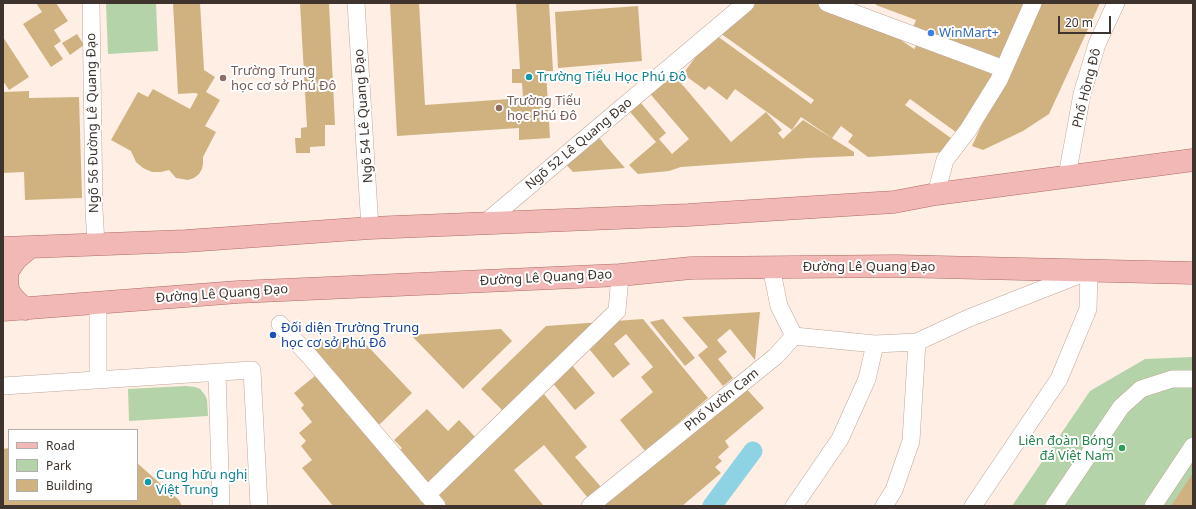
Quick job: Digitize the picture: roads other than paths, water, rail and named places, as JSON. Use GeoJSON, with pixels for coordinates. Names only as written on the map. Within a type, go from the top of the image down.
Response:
{"type":"FeatureCollection","features":[{"type":"Feature","properties":{"kind":"main road"},"geometry":{"type":"LineString","coordinates":[[3,248],[186,241],[370,228],[688,214],[894,202],[936,194],[1193,160]]}},
{"type":"Feature","properties":{"kind":"main road"},"geometry":{"type":"LineString","coordinates":[[24,309],[8,291],[7,272],[16,259],[29,248]]}},
{"type":"Feature","properties":{"kind":"main road","name":"Đường Lê Quang Đạo"},"geometry":{"type":"LineString","coordinates":[[3,310],[238,292],[620,275],[692,268],[896,266],[1193,273]]}},
{"type":"Feature","properties":{"kind":"street","name":"Ngõ 56 Đường Lê Quang Đạo"},"geometry":{"type":"LineString","coordinates":[[91,3],[94,210],[96,244]]}},
{"type":"Feature","properties":{"kind":"street","name":"Ngõ 54 Lê Quang Đạo"},"geometry":{"type":"LineString","coordinates":[[356,3],[370,228]]}},
{"type":"Feature","properties":{"kind":"street","name":"Ngõ 52 Lê Quang Đạo"},"geometry":{"type":"LineString","coordinates":[[485,223],[746,3]]}},
{"type":"Feature","properties":{"kind":"street"},"geometry":{"type":"LineString","coordinates":[[827,3],[1004,69]]}},
{"type":"Feature","properties":{"kind":"street"},"geometry":{"type":"LineString","coordinates":[[936,194],[945,160],[968,130],[999,80],[1033,3]]}},
{"type":"Feature","properties":{"kind":"street","name":"Phố Hồng Đô"},"geometry":{"type":"LineString","coordinates":[[1068,176],[1082,94],[1097,44],[1116,3]]}},
{"type":"Feature","properties":{"kind":"street"},"geometry":{"type":"LineString","coordinates":[[771,267],[779,306],[794,336],[875,344],[917,342],[969,318],[1089,271],[1088,309],[1059,379],[973,506]]}},
{"type":"Feature","properties":{"kind":"street"},"geometry":{"type":"LineString","coordinates":[[280,324],[311,358],[432,500],[617,311],[620,275]]}},
{"type":"Feature","properties":{"kind":"street"},"geometry":{"type":"LineString","coordinates":[[98,302],[98,380]]}},
{"type":"Feature","properties":{"kind":"street","name":"Phố Vườn Cam"},"geometry":{"type":"LineString","coordinates":[[590,506],[776,356],[794,336]]}},
{"type":"Feature","properties":{"kind":"street"},"geometry":{"type":"LineString","coordinates":[[884,506],[894,490],[911,440],[917,342]]}},
{"type":"Feature","properties":{"kind":"street"},"geometry":{"type":"LineString","coordinates":[[794,506],[840,439],[867,379],[875,344]]}},
{"type":"Feature","properties":{"kind":"street"},"geometry":{"type":"LineString","coordinates":[[3,386],[252,370],[260,506]]}},
{"type":"Feature","properties":{"kind":"street"},"geometry":{"type":"LineString","coordinates":[[217,373],[221,506]]}},
{"type":"Feature","properties":{"kind":"street"},"geometry":{"type":"LineString","coordinates":[[1054,506],[1121,407],[1142,389],[1172,379],[1193,379]]}},
{"type":"Feature","properties":{"kind":"street"},"geometry":{"type":"LineString","coordinates":[[1153,506],[1193,446]]}},
{"type":"Feature","properties":{"kind":"waterway"},"geometry":{"type":"LineString","coordinates":[[712,506],[753,451]]}},
{"type":"Feature","properties":{"kind":"place","name":"WinMart+"},"geometry":{"type":"Point","coordinates":[931,33]}},
{"type":"Feature","properties":{"kind":"place","name":"Trường Tiểu Học Phú Đô"},"geometry":{"type":"Point","coordinates":[529,77]}},
{"type":"Feature","properties":{"kind":"place","name":"Trường Trung học cơ sở Phú Đô"},"geometry":{"type":"Point","coordinates":[223,78]}},
{"type":"Feature","properties":{"kind":"place","name":"Trường Tiểu học Phú Đô"},"geometry":{"type":"Point","coordinates":[499,108]}},
{"type":"Feature","properties":{"kind":"place","name":"Đối diện Trường Trung học cơ sở Phú Đô"},"geometry":{"type":"Point","coordinates":[273,335]}},
{"type":"Feature","properties":{"kind":"place","name":"Liên đoàn Bóng đá Việt Nam"},"geometry":{"type":"Point","coordinates":[1122,448]}},
{"type":"Feature","properties":{"kind":"place","name":"Cung hữu nghị Việt Trung"},"geometry":{"type":"Point","coordinates":[148,482]}}]}
